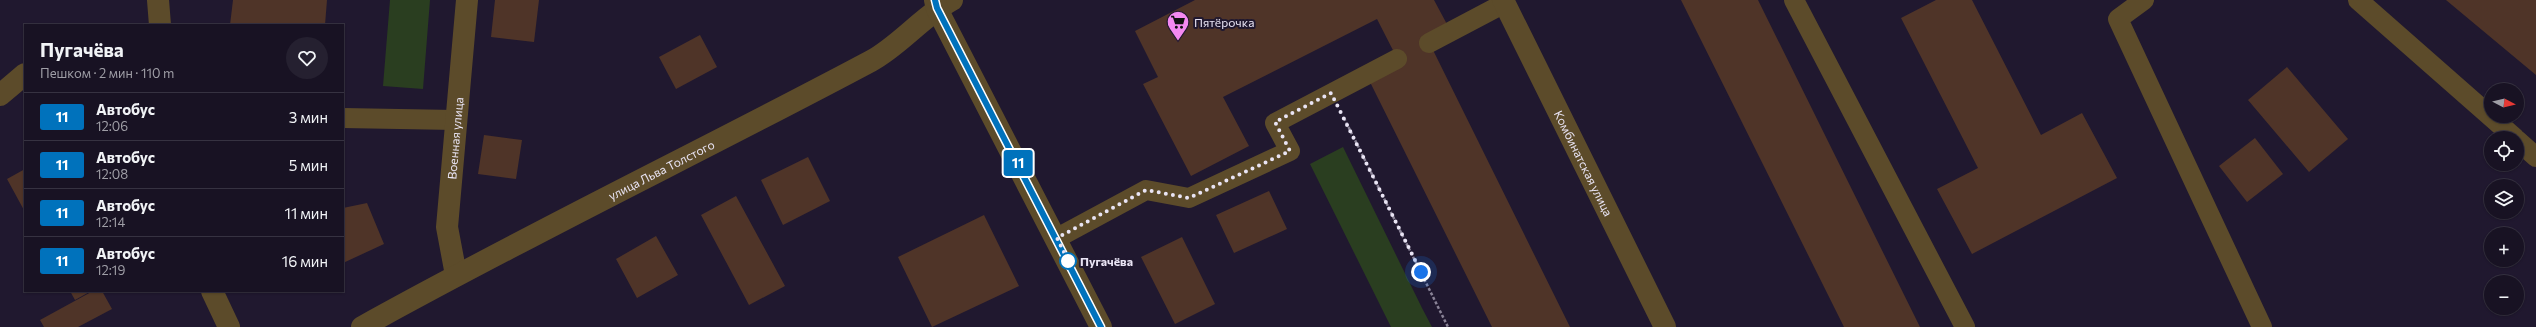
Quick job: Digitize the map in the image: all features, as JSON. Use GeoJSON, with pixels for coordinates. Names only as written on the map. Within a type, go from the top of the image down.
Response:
{"type":"FeatureCollection","features":[{"type":"Feature","properties":{"kind":"street"},"geometry":{"type":"LineString","coordinates":[[158,0],[160,24]]}},
{"type":"Feature","properties":{"kind":"street","name":"Военная улица"},"geometry":{"type":"LineString","coordinates":[[456,275],[447,227],[455,120],[467,0]]}},
{"type":"Feature","properties":{"kind":"street","name":"Комбинатская улица"},"geometry":{"type":"LineString","coordinates":[[1504,2],[1664,327]]}},
{"type":"Feature","properties":{"kind":"street"},"geometry":{"type":"LineString","coordinates":[[941,3],[1101,327]]}},
{"type":"Feature","properties":{"kind":"street","name":"улица Льва Толстого"},"geometry":{"type":"LineString","coordinates":[[362,327],[456,275],[873,60],[941,3]]}},
{"type":"Feature","properties":{"kind":"street"},"geometry":{"type":"LineString","coordinates":[[0,95],[24,75]]}},
{"type":"Feature","properties":{"kind":"street"},"geometry":{"type":"LineString","coordinates":[[212,292],[229,327]]}},
{"type":"Feature","properties":{"kind":"lane"},"geometry":{"type":"LineString","coordinates":[[1794,0],[1965,327]]}},
{"type":"Feature","properties":{"kind":"lane"},"geometry":{"type":"LineString","coordinates":[[2144,0],[2118,19],[2262,327]]}},
{"type":"Feature","properties":{"kind":"lane"},"geometry":{"type":"LineString","coordinates":[[2358,0],[2507,131]]}},
{"type":"Feature","properties":{"kind":"lane"},"geometry":{"type":"LineString","coordinates":[[1429,43],[1504,2]]}},
{"type":"Feature","properties":{"kind":"lane"},"geometry":{"type":"LineString","coordinates":[[1057,238],[1146,190],[1189,198],[1290,151],[1275,122],[1397,59]]}},
{"type":"Feature","properties":{"kind":"lane"},"geometry":{"type":"LineString","coordinates":[[344,118],[455,120]]}},
{"type":"Feature","properties":{"kind":"lane"},"geometry":{"type":"LineString","coordinates":[[2524,146],[2536,157]]}},
{"type":"Feature","properties":{"kind":"path"},"geometry":{"type":"LineString","coordinates":[[1331,93],[1448,327]]}},
{"type":"Feature","properties":{"kind":"green space"},"geometry":{"type":"Polygon","coordinates":[[[390,0],[430,0],[423,89],[383,86],[390,0]]]}},
{"type":"Feature","properties":{"kind":"green space"},"geometry":{"type":"Polygon","coordinates":[[[1343,147],[1432,327],[1391,327],[1310,164],[1343,147]]]}},
{"type":"Feature","properties":{"kind":"building"},"geometry":{"type":"Polygon","coordinates":[[[233,0],[327,0],[325,24],[230,24],[233,0]]]}},
{"type":"Feature","properties":{"kind":"building"},"geometry":{"type":"Polygon","coordinates":[[[495,0],[539,0],[534,42],[491,37],[495,0]]]}},
{"type":"Feature","properties":{"kind":"building"},"geometry":{"type":"Polygon","coordinates":[[[1195,0],[1434,0],[1449,28],[1431,46],[1570,327],[1492,327],[1368,78],[1399,62],[1377,19],[1223,97],[1249,146],[1191,176],[1143,84],[1158,77],[1135,31],[1195,0]]]}},
{"type":"Feature","properties":{"kind":"building"},"geometry":{"type":"Polygon","coordinates":[[[1681,0],[1758,0],[1920,327],[1844,327],[1681,0]]]}},
{"type":"Feature","properties":{"kind":"building"},"geometry":{"type":"Polygon","coordinates":[[[1936,0],[1972,0],[2041,135],[2082,113],[2117,178],[1972,254],[1937,189],[1978,168],[1901,18],[1936,0]]]}},
{"type":"Feature","properties":{"kind":"building"},"geometry":{"type":"Polygon","coordinates":[[[2446,0],[2536,0],[2536,75],[2446,0]]]}},
{"type":"Feature","properties":{"kind":"building"},"geometry":{"type":"Polygon","coordinates":[[[700,35],[717,67],[676,89],[659,57],[700,35]]]}},
{"type":"Feature","properties":{"kind":"building"},"geometry":{"type":"Polygon","coordinates":[[[2287,67],[2348,139],[2309,172],[2248,100],[2287,67]]]}},
{"type":"Feature","properties":{"kind":"building"},"geometry":{"type":"Polygon","coordinates":[[[484,135],[522,140],[516,179],[478,174],[484,135]]]}},
{"type":"Feature","properties":{"kind":"building"},"geometry":{"type":"Polygon","coordinates":[[[2255,138],[2283,174],[2247,202],[2219,166],[2255,138]]]}},
{"type":"Feature","properties":{"kind":"building"},"geometry":{"type":"Polygon","coordinates":[[[808,157],[830,201],[783,225],[761,180],[808,157]]]}},
{"type":"Feature","properties":{"kind":"building"},"geometry":{"type":"Polygon","coordinates":[[[24,170],[24,210],[7,179],[24,170]]]}},
{"type":"Feature","properties":{"kind":"building"},"geometry":{"type":"Polygon","coordinates":[[[1269,191],[1287,229],[1234,253],[1216,215],[1269,191]]]}},
{"type":"Feature","properties":{"kind":"building"},"geometry":{"type":"Polygon","coordinates":[[[736,196],[785,286],[749,305],[701,215],[736,196]]]}},
{"type":"Feature","properties":{"kind":"building"},"geometry":{"type":"Polygon","coordinates":[[[367,203],[384,244],[344,263],[344,208],[367,203]]]}},
{"type":"Feature","properties":{"kind":"building"},"geometry":{"type":"Polygon","coordinates":[[[984,215],[1019,286],[932,327],[898,257],[984,215]]]}},
{"type":"Feature","properties":{"kind":"building"},"geometry":{"type":"Polygon","coordinates":[[[656,236],[678,275],[637,298],[616,259],[656,236]]]}},
{"type":"Feature","properties":{"kind":"building"},"geometry":{"type":"Polygon","coordinates":[[[1182,237],[1215,304],[1175,324],[1141,257],[1182,237]]]}},
{"type":"Feature","properties":{"kind":"building"},"geometry":{"type":"Polygon","coordinates":[[[71,292],[89,292],[75,300],[71,292]]]}},
{"type":"Feature","properties":{"kind":"building"},"geometry":{"type":"Polygon","coordinates":[[[91,292],[103,292],[112,309],[78,327],[44,327],[40,320],[91,292]]]}},
{"type":"Feature","properties":{"kind":"bus line","name":"11"},"geometry":{"type":"LineString","coordinates":[[935,0],[937,8],[1057,238],[1101,327]]}},
{"type":"Feature","properties":{"kind":"place","name":"Пятёрочка"},"geometry":{"type":"Point","coordinates":[1178,42]}},
{"type":"Feature","properties":{"kind":"place","name":"Пугачёва"},"geometry":{"type":"Point","coordinates":[1068,261]}},
{"type":"Feature","properties":{"kind":"route"},"geometry":{"type":"LineString","coordinates":[[1068,261],[1071,266],[1057,238],[1146,190],[1189,198],[1290,151],[1275,122],[1331,93],[1421,272]]}}]}
